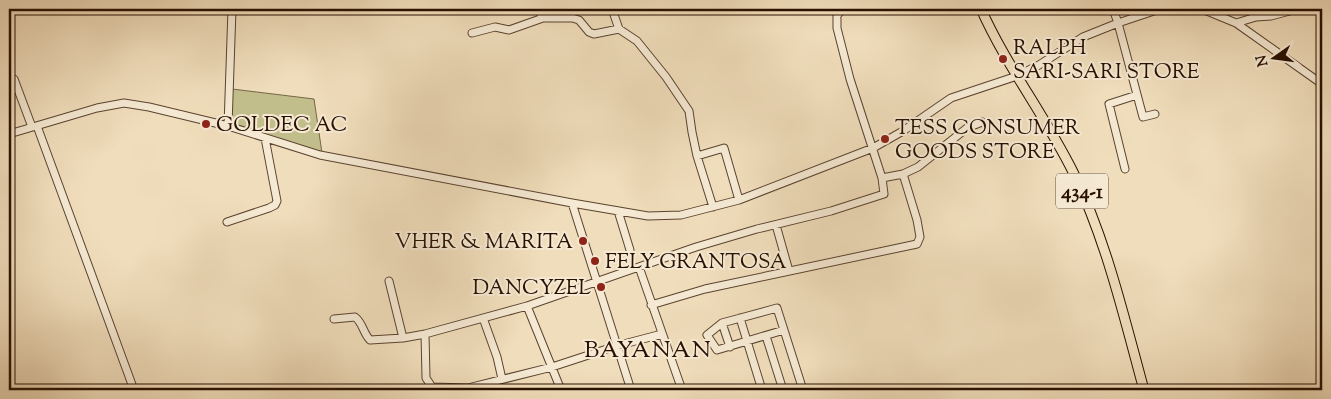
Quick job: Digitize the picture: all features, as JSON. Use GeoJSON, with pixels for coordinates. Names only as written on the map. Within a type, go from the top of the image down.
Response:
{"type":"FeatureCollection","features":[{"type":"Feature","properties":{"kind":"main road","name":"434-1"},"geometry":{"type":"LineString","coordinates":[[982,9],[1001,49],[1063,154],[1090,211],[1112,271],[1144,390]]}},
{"type":"Feature","properties":{"kind":"street"},"geometry":{"type":"LineString","coordinates":[[228,126],[232,9]]}},
{"type":"Feature","properties":{"kind":"street"},"geometry":{"type":"LineString","coordinates":[[538,9],[543,18]]}},
{"type":"Feature","properties":{"kind":"street"},"geometry":{"type":"LineString","coordinates":[[612,9],[618,29]]}},
{"type":"Feature","properties":{"kind":"street"},"geometry":{"type":"LineString","coordinates":[[334,319],[355,317],[361,321],[366,336],[370,340],[403,338],[425,334],[527,306],[696,247],[832,211],[884,194],[882,178],[850,79],[836,28],[837,16],[842,9]]}},
{"type":"Feature","properties":{"kind":"street"},"geometry":{"type":"LineString","coordinates":[[1113,9],[1143,117],[1155,114]]}},
{"type":"Feature","properties":{"kind":"street"},"geometry":{"type":"LineString","coordinates":[[9,134],[97,108],[124,103],[228,126],[320,155],[648,216],[681,215],[739,200],[873,148],[903,131],[950,98],[1018,76],[1039,65],[1082,37],[1160,9]]}},
{"type":"Feature","properties":{"kind":"street"},"geometry":{"type":"LineString","coordinates":[[1202,9],[1236,23],[1322,84]]}},
{"type":"Feature","properties":{"kind":"street"},"geometry":{"type":"LineString","coordinates":[[1236,23],[1297,9]]}},
{"type":"Feature","properties":{"kind":"street"},"geometry":{"type":"LineString","coordinates":[[472,33],[495,27],[509,30],[543,18],[579,20],[594,34],[618,29],[637,40],[666,77],[689,111],[697,156],[713,207]]}},
{"type":"Feature","properties":{"kind":"street"},"geometry":{"type":"LineString","coordinates":[[14,80],[34,126],[134,390]]}},
{"type":"Feature","properties":{"kind":"street"},"geometry":{"type":"LineString","coordinates":[[1125,169],[1109,104],[1137,95]]}},
{"type":"Feature","properties":{"kind":"street"},"geometry":{"type":"LineString","coordinates":[[882,178],[903,174],[924,164],[967,128],[982,122]]}},
{"type":"Feature","properties":{"kind":"street"},"geometry":{"type":"LineString","coordinates":[[227,222],[269,208],[275,205],[277,201],[265,138]]}},
{"type":"Feature","properties":{"kind":"street"},"geometry":{"type":"LineString","coordinates":[[697,156],[724,148],[739,200]]}},
{"type":"Feature","properties":{"kind":"street"},"geometry":{"type":"LineString","coordinates":[[651,305],[704,289],[917,244],[920,237],[903,174]]}},
{"type":"Feature","properties":{"kind":"street"},"geometry":{"type":"LineString","coordinates":[[572,203],[631,390]]}},
{"type":"Feature","properties":{"kind":"street"},"geometry":{"type":"LineString","coordinates":[[618,211],[630,250]]}},
{"type":"Feature","properties":{"kind":"street"},"geometry":{"type":"LineString","coordinates":[[776,225],[789,271]]}},
{"type":"Feature","properties":{"kind":"street"},"geometry":{"type":"LineString","coordinates":[[639,267],[681,390]]}},
{"type":"Feature","properties":{"kind":"street"},"geometry":{"type":"LineString","coordinates":[[389,281],[403,338]]}},
{"type":"Feature","properties":{"kind":"street"},"geometry":{"type":"LineString","coordinates":[[527,306],[561,390]]}},
{"type":"Feature","properties":{"kind":"street"},"geometry":{"type":"LineString","coordinates":[[784,330],[717,350],[707,335],[722,323],[777,308],[804,390]]}},
{"type":"Feature","properties":{"kind":"street"},"geometry":{"type":"LineString","coordinates":[[482,318],[497,357],[502,379]]}},
{"type":"Feature","properties":{"kind":"street"},"geometry":{"type":"LineString","coordinates":[[740,318],[762,390]]}},
{"type":"Feature","properties":{"kind":"street"},"geometry":{"type":"LineString","coordinates":[[722,323],[730,347]]}},
{"type":"Feature","properties":{"kind":"street"},"geometry":{"type":"LineString","coordinates":[[425,334],[426,378],[432,387],[468,388],[552,367],[616,346],[662,334]]}},
{"type":"Feature","properties":{"kind":"street"},"geometry":{"type":"LineString","coordinates":[[766,336],[783,390]]}},
{"type":"Feature","properties":{"kind":"shaded area"},"geometry":{"type":"Polygon","coordinates":[[[232,89],[314,99],[322,153],[231,123],[232,89]]]}},
{"type":"Feature","properties":{"kind":"place","name":"RALPH SARI-SARI STORE"},"geometry":{"type":"Point","coordinates":[1003,59]}},
{"type":"Feature","properties":{"kind":"place","name":"GOLDEC AC"},"geometry":{"type":"Point","coordinates":[206,124]}},
{"type":"Feature","properties":{"kind":"place","name":"TESS CONSUMER GOODS STORE"},"geometry":{"type":"Point","coordinates":[885,139]}},
{"type":"Feature","properties":{"kind":"place","name":"VHER & MARITA"},"geometry":{"type":"Point","coordinates":[583,241]}},
{"type":"Feature","properties":{"kind":"place","name":"FELY GRANTOSA"},"geometry":{"type":"Point","coordinates":[595,261]}},
{"type":"Feature","properties":{"kind":"place","name":"DANCYZEL"},"geometry":{"type":"Point","coordinates":[601,287]}},
{"type":"Feature","properties":{"kind":"district","name":"BAYANAN"},"geometry":{"type":"Point","coordinates":[648,349]}}]}
